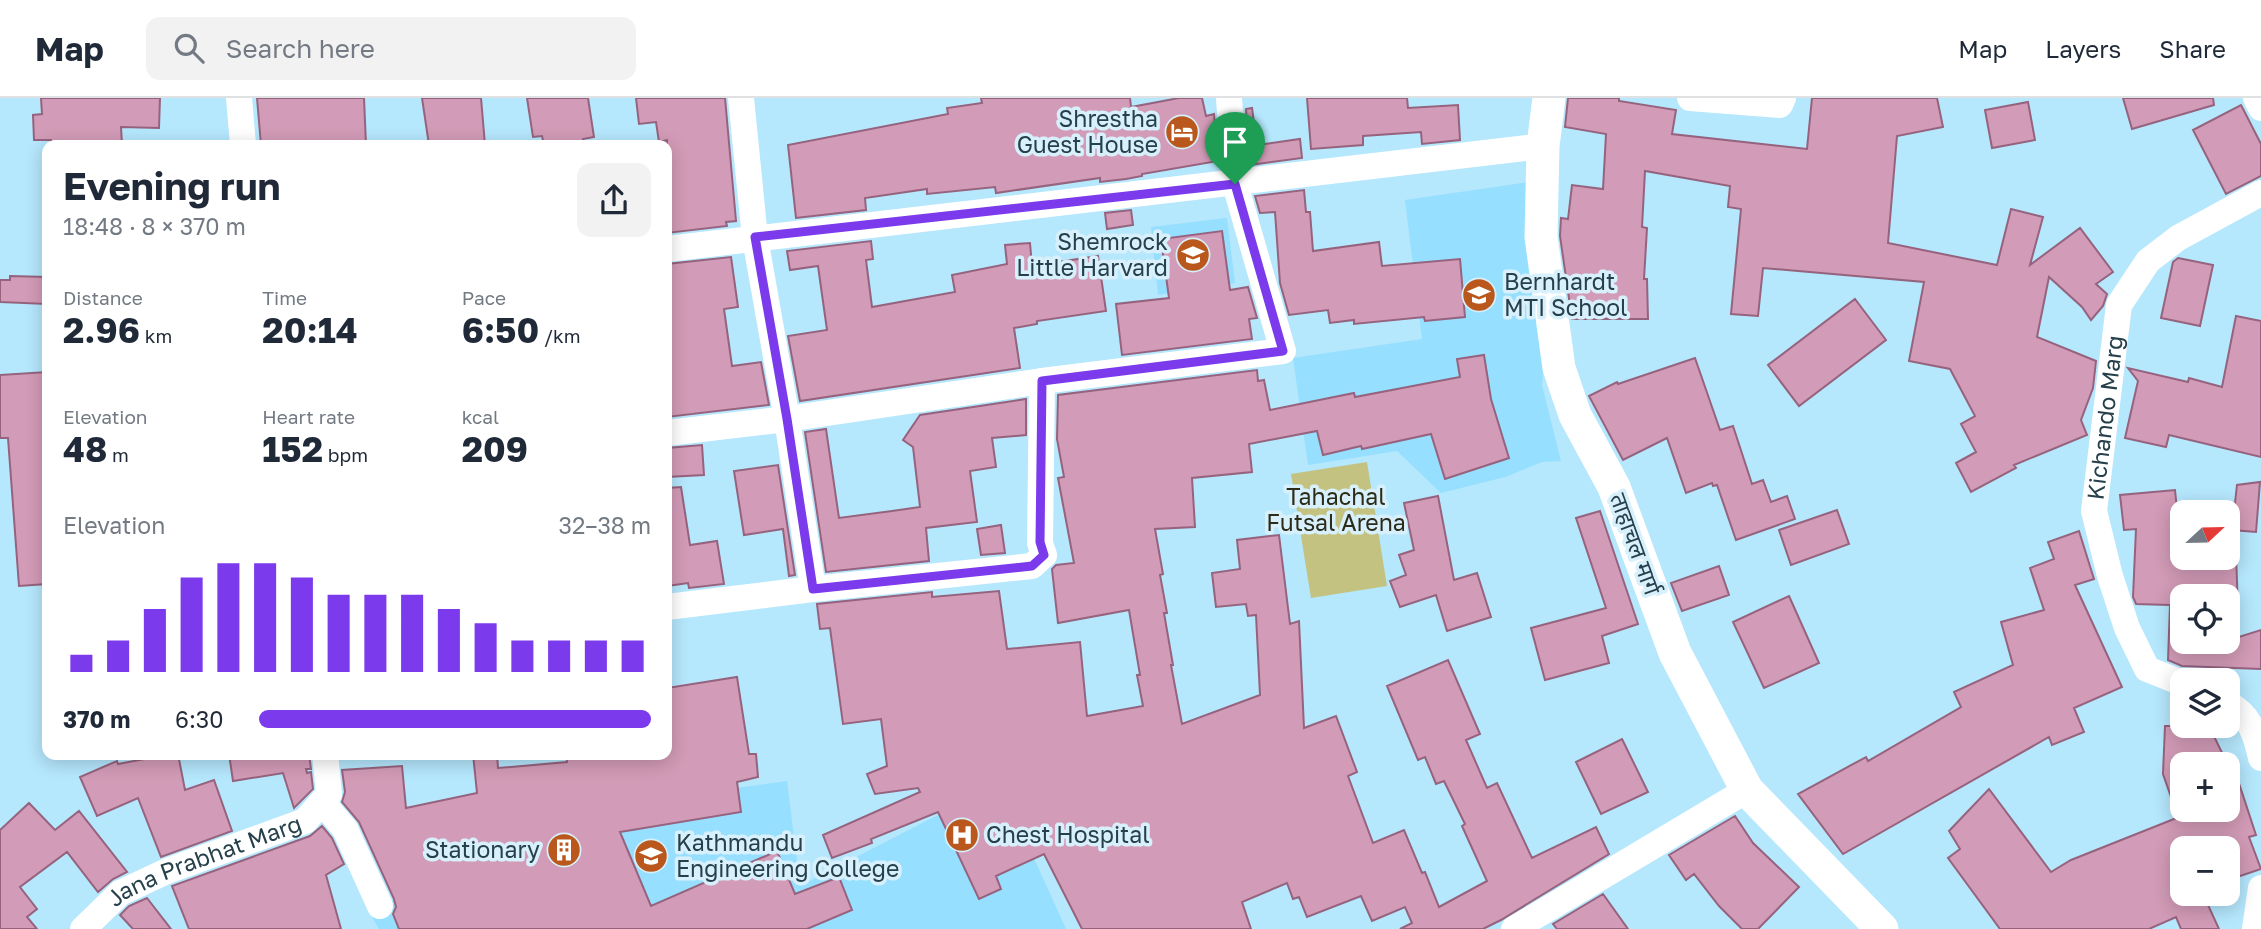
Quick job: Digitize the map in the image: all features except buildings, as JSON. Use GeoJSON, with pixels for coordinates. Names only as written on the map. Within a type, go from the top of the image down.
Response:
{"type":"FeatureCollection","features":[{"type":"Feature","properties":{"kind":"street"},"geometry":{"type":"LineString","coordinates":[[239,98],[243,140]]}},
{"type":"Feature","properties":{"kind":"street"},"geometry":{"type":"LineString","coordinates":[[741,98],[755,237],[813,589]]}},
{"type":"Feature","properties":{"kind":"street"},"geometry":{"type":"LineString","coordinates":[[672,432],[1283,351],[1235,184],[1229,98]]}},
{"type":"Feature","properties":{"kind":"street","name":"ताहाचल मार्ग"},"geometry":{"type":"LineString","coordinates":[[1549,98],[1543,146],[1541,237],[1559,368],[1575,415],[1614,486],[1675,653],[1746,790],[1882,929]]}},
{"type":"Feature","properties":{"kind":"street"},"geometry":{"type":"LineString","coordinates":[[1690,98],[1780,105],[1783,98]]}},
{"type":"Feature","properties":{"kind":"street"},"geometry":{"type":"LineString","coordinates":[[2256,98],[2261,108]]}},
{"type":"Feature","properties":{"kind":"street"},"geometry":{"type":"LineString","coordinates":[[672,248],[1543,146]]}},
{"type":"Feature","properties":{"kind":"street","name":"Kichando Marg"},"geometry":{"type":"LineString","coordinates":[[2170,678],[2147,669],[2127,628],[2110,576],[2094,511],[2119,305],[2148,261],[2178,237],[2261,193]]}},
{"type":"Feature","properties":{"kind":"street"},"geometry":{"type":"LineString","coordinates":[[672,606],[1032,566],[1044,555],[1040,542],[1042,381]]}},
{"type":"Feature","properties":{"kind":"street"},"geometry":{"type":"LineString","coordinates":[[2240,710],[2255,731],[2261,758]]}},
{"type":"Feature","properties":{"kind":"street","name":"Jana Prabhat Marg"},"geometry":{"type":"LineString","coordinates":[[83,929],[120,892],[166,871],[305,821],[329,794],[326,760]]}},
{"type":"Feature","properties":{"kind":"street"},"geometry":{"type":"LineString","coordinates":[[1514,929],[1746,790]]}},
{"type":"Feature","properties":{"kind":"street"},"geometry":{"type":"LineString","coordinates":[[322,802],[345,829],[380,906]]}},
{"type":"Feature","properties":{"kind":"street"},"geometry":{"type":"LineString","coordinates":[[2255,929],[2261,888]]}},
{"type":"Feature","properties":{"kind":"shaded area","name":"Bernhardt MTI School"},"geometry":{"type":"Polygon","coordinates":[[[1530,182],[1546,340],[1542,385],[1561,461],[1542,462],[1505,477],[1441,493],[1397,451],[1308,465],[1293,358],[1422,339],[1405,200],[1530,182]]]}},
{"type":"Feature","properties":{"kind":"shaded area","name":"Shemrock Little Harvard"},"geometry":{"type":"Polygon","coordinates":[[[1227,218],[1235,283],[1158,295],[1151,227],[1227,218]]]}},
{"type":"Feature","properties":{"kind":"shaded area","name":"Kathmandu Engineering College"},"geometry":{"type":"Polygon","coordinates":[[[787,781],[800,886],[1000,783],[1066,929],[379,929],[368,910],[582,825],[581,809],[787,781]]]}},
{"type":"Feature","properties":{"kind":"green space","name":"Tahachal Futsal Arena"},"geometry":{"type":"Polygon","coordinates":[[[1367,462],[1387,586],[1311,598],[1291,474],[1367,462]]]}},
{"type":"Feature","properties":{"kind":"place","name":"Shrestha Guest House"},"geometry":{"type":"Point","coordinates":[1182,132]}},
{"type":"Feature","properties":{"kind":"place","name":"Shemrock Little Harvard"},"geometry":{"type":"Point","coordinates":[1193,255]}},
{"type":"Feature","properties":{"kind":"place","name":"Bernhardt MTI School"},"geometry":{"type":"Point","coordinates":[1479,295]}},
{"type":"Feature","properties":{"kind":"place","name":"Chest Hospital"},"geometry":{"type":"Point","coordinates":[962,835]}},
{"type":"Feature","properties":{"kind":"place","name":"Stationary"},"geometry":{"type":"Point","coordinates":[564,850]}},
{"type":"Feature","properties":{"kind":"place","name":"Kathmandu Engineering College"},"geometry":{"type":"Point","coordinates":[651,856]}},
{"type":"Feature","properties":{"kind":"route"},"geometry":{"type":"LineString","coordinates":[[1235,184],[1270,314],[1283,351],[1042,381],[1040,542],[1044,555],[1032,566],[813,589],[755,237],[1235,184]]}}]}
